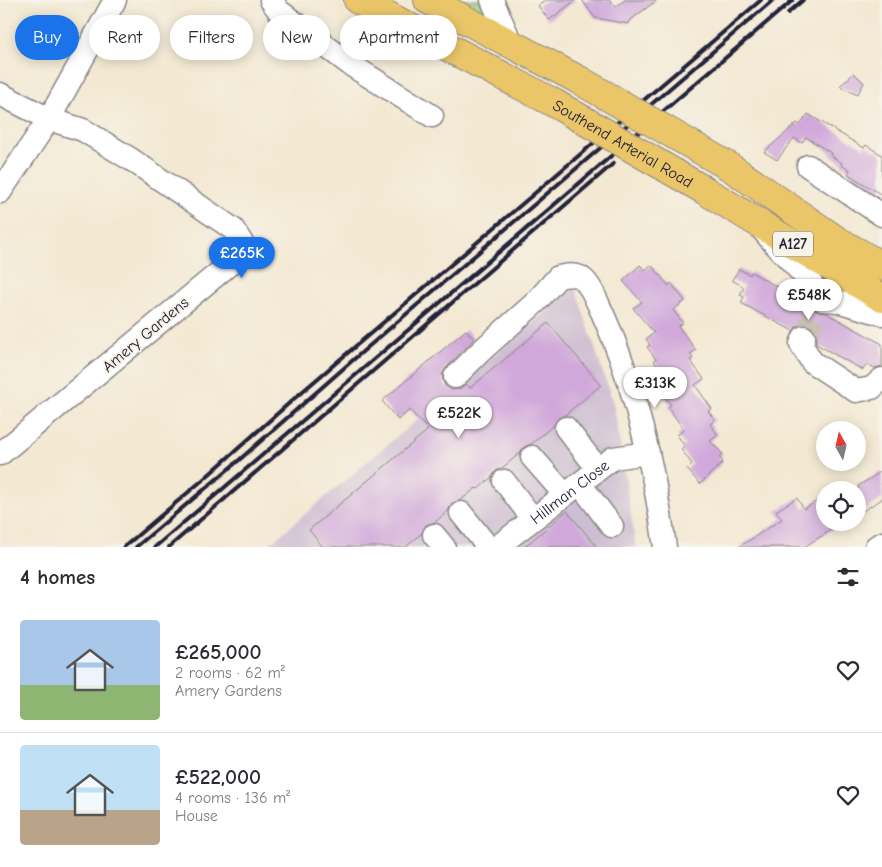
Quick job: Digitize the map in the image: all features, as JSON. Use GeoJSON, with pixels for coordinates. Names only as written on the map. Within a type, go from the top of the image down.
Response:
{"type":"FeatureCollection","features":[{"type":"Feature","properties":{"kind":"highway","name":"Southend Arterial Road"},"geometry":{"type":"LineString","coordinates":[[358,0],[554,103],[704,190],[882,298]]}},
{"type":"Feature","properties":{"kind":"highway","name":"Southend Arterial Road"},"geometry":{"type":"LineString","coordinates":[[428,0],[579,80],[730,167],[838,241],[882,266]]}},
{"type":"Feature","properties":{"kind":"street"},"geometry":{"type":"LineString","coordinates":[[0,192],[49,119],[115,0]]}},
{"type":"Feature","properties":{"kind":"street"},"geometry":{"type":"LineString","coordinates":[[271,0],[279,11],[351,65],[432,116]]}},
{"type":"Feature","properties":{"kind":"street"},"geometry":{"type":"LineString","coordinates":[[492,0],[511,43]]}},
{"type":"Feature","properties":{"kind":"street","name":"Amery Gardens"},"geometry":{"type":"LineString","coordinates":[[0,94],[49,119],[83,130],[132,160],[233,229],[242,243],[238,257],[0,454]]}},
{"type":"Feature","properties":{"kind":"street"},"geometry":{"type":"LineString","coordinates":[[808,166],[882,214]]}},
{"type":"Feature","properties":{"kind":"street"},"geometry":{"type":"LineString","coordinates":[[754,220],[777,248],[817,290],[821,305],[837,300],[882,314]]}},
{"type":"Feature","properties":{"kind":"street"},"geometry":{"type":"LineString","coordinates":[[455,377],[536,302],[558,277],[575,276],[582,278],[590,288],[610,329],[626,374],[648,453],[659,503],[664,547]]}},
{"type":"Feature","properties":{"kind":"street"},"geometry":{"type":"LineString","coordinates":[[804,337],[801,344],[812,362],[856,391],[872,388],[882,379]]}},
{"type":"Feature","properties":{"kind":"street"},"geometry":{"type":"LineString","coordinates":[[566,428],[598,469]]}},
{"type":"Feature","properties":{"kind":"street","name":"Hillman Close"},"geometry":{"type":"LineString","coordinates":[[497,547],[614,458],[648,453]]}},
{"type":"Feature","properties":{"kind":"street"},"geometry":{"type":"LineString","coordinates":[[532,457],[572,489],[612,526]]}},
{"type":"Feature","properties":{"kind":"street"},"geometry":{"type":"LineString","coordinates":[[504,481],[533,519]]}},
{"type":"Feature","properties":{"kind":"street"},"geometry":{"type":"LineString","coordinates":[[461,513],[488,547]]}},
{"type":"Feature","properties":{"kind":"street"},"geometry":{"type":"LineString","coordinates":[[876,547],[882,544]]}},
{"type":"Feature","properties":{"kind":"shaded area"},"geometry":{"type":"Polygon","coordinates":[[[575,287],[614,406],[636,547],[266,547],[575,287]]]}},
{"type":"Feature","properties":{"kind":"green space"},"geometry":{"type":"Polygon","coordinates":[[[452,0],[484,0],[488,18],[452,0]]]}},
{"type":"Feature","properties":{"kind":"building"},"geometry":{"type":"Polygon","coordinates":[[[546,0],[576,0],[549,20],[538,6],[546,0]]]}},
{"type":"Feature","properties":{"kind":"building"},"geometry":{"type":"Polygon","coordinates":[[[582,0],[610,0],[616,7],[625,0],[657,0],[628,22],[629,24],[595,18],[582,0]]]}},
{"type":"Feature","properties":{"kind":"building"},"geometry":{"type":"Polygon","coordinates":[[[854,73],[864,83],[857,95],[840,86],[854,73]]]}},
{"type":"Feature","properties":{"kind":"building"},"geometry":{"type":"Polygon","coordinates":[[[808,114],[864,148],[866,145],[882,155],[882,195],[848,174],[850,170],[841,165],[842,163],[830,155],[831,153],[806,137],[802,143],[794,138],[777,160],[764,152],[797,123],[800,125],[808,114]]]}},
{"type":"Feature","properties":{"kind":"building"},"geometry":{"type":"Polygon","coordinates":[[[640,265],[645,270],[651,265],[669,286],[671,283],[685,301],[673,310],[683,323],[678,326],[696,350],[690,354],[693,358],[690,360],[704,379],[695,385],[712,409],[708,411],[715,420],[710,424],[718,435],[710,441],[723,454],[719,457],[723,462],[700,484],[687,469],[692,464],[681,449],[685,446],[677,435],[684,430],[668,407],[671,405],[662,393],[665,390],[661,385],[668,380],[654,361],[656,359],[647,347],[650,345],[646,339],[654,333],[633,308],[642,302],[623,281],[640,265]]]}},
{"type":"Feature","properties":{"kind":"building"},"geometry":{"type":"Polygon","coordinates":[[[739,269],[750,275],[751,272],[810,305],[817,311],[826,313],[882,344],[882,366],[875,368],[867,364],[863,370],[816,344],[817,335],[810,325],[802,324],[793,331],[741,303],[744,297],[740,295],[744,287],[732,280],[739,269]]]}},
{"type":"Feature","properties":{"kind":"building"},"geometry":{"type":"Polygon","coordinates":[[[548,323],[601,385],[565,415],[558,418],[554,425],[531,444],[524,447],[519,454],[496,471],[478,489],[476,488],[461,500],[452,503],[448,511],[435,522],[426,525],[421,534],[406,547],[323,547],[309,530],[428,430],[410,410],[398,420],[382,401],[466,330],[474,339],[442,374],[445,386],[452,390],[459,389],[466,384],[470,388],[548,323]]]}},
{"type":"Feature","properties":{"kind":"building"},"geometry":{"type":"Polygon","coordinates":[[[882,471],[882,499],[866,509],[866,481],[882,471]]]}},
{"type":"Feature","properties":{"kind":"building"},"geometry":{"type":"Polygon","coordinates":[[[797,498],[804,509],[816,502],[816,531],[830,531],[804,547],[739,547],[782,519],[776,511],[797,498]]]}},
{"type":"Feature","properties":{"kind":"building"},"geometry":{"type":"Polygon","coordinates":[[[567,511],[597,547],[524,547],[567,511]]]}},
{"type":"Feature","properties":{"kind":"tunnel"},"geometry":{"type":"LineString","coordinates":[[804,337],[819,309]]}},
{"type":"Feature","properties":{"kind":"railway"},"geometry":{"type":"LineString","coordinates":[[124,547],[296,397],[761,0]]}},
{"type":"Feature","properties":{"kind":"railway"},"geometry":{"type":"LineString","coordinates":[[136,547],[773,0]]}},
{"type":"Feature","properties":{"kind":"railway"},"geometry":{"type":"LineString","coordinates":[[155,547],[793,0]]}},
{"type":"Feature","properties":{"kind":"railway"},"geometry":{"type":"LineString","coordinates":[[788,13],[803,0]]}},
{"type":"Feature","properties":{"kind":"railway"},"geometry":{"type":"LineString","coordinates":[[169,547],[614,163]]}}]}
